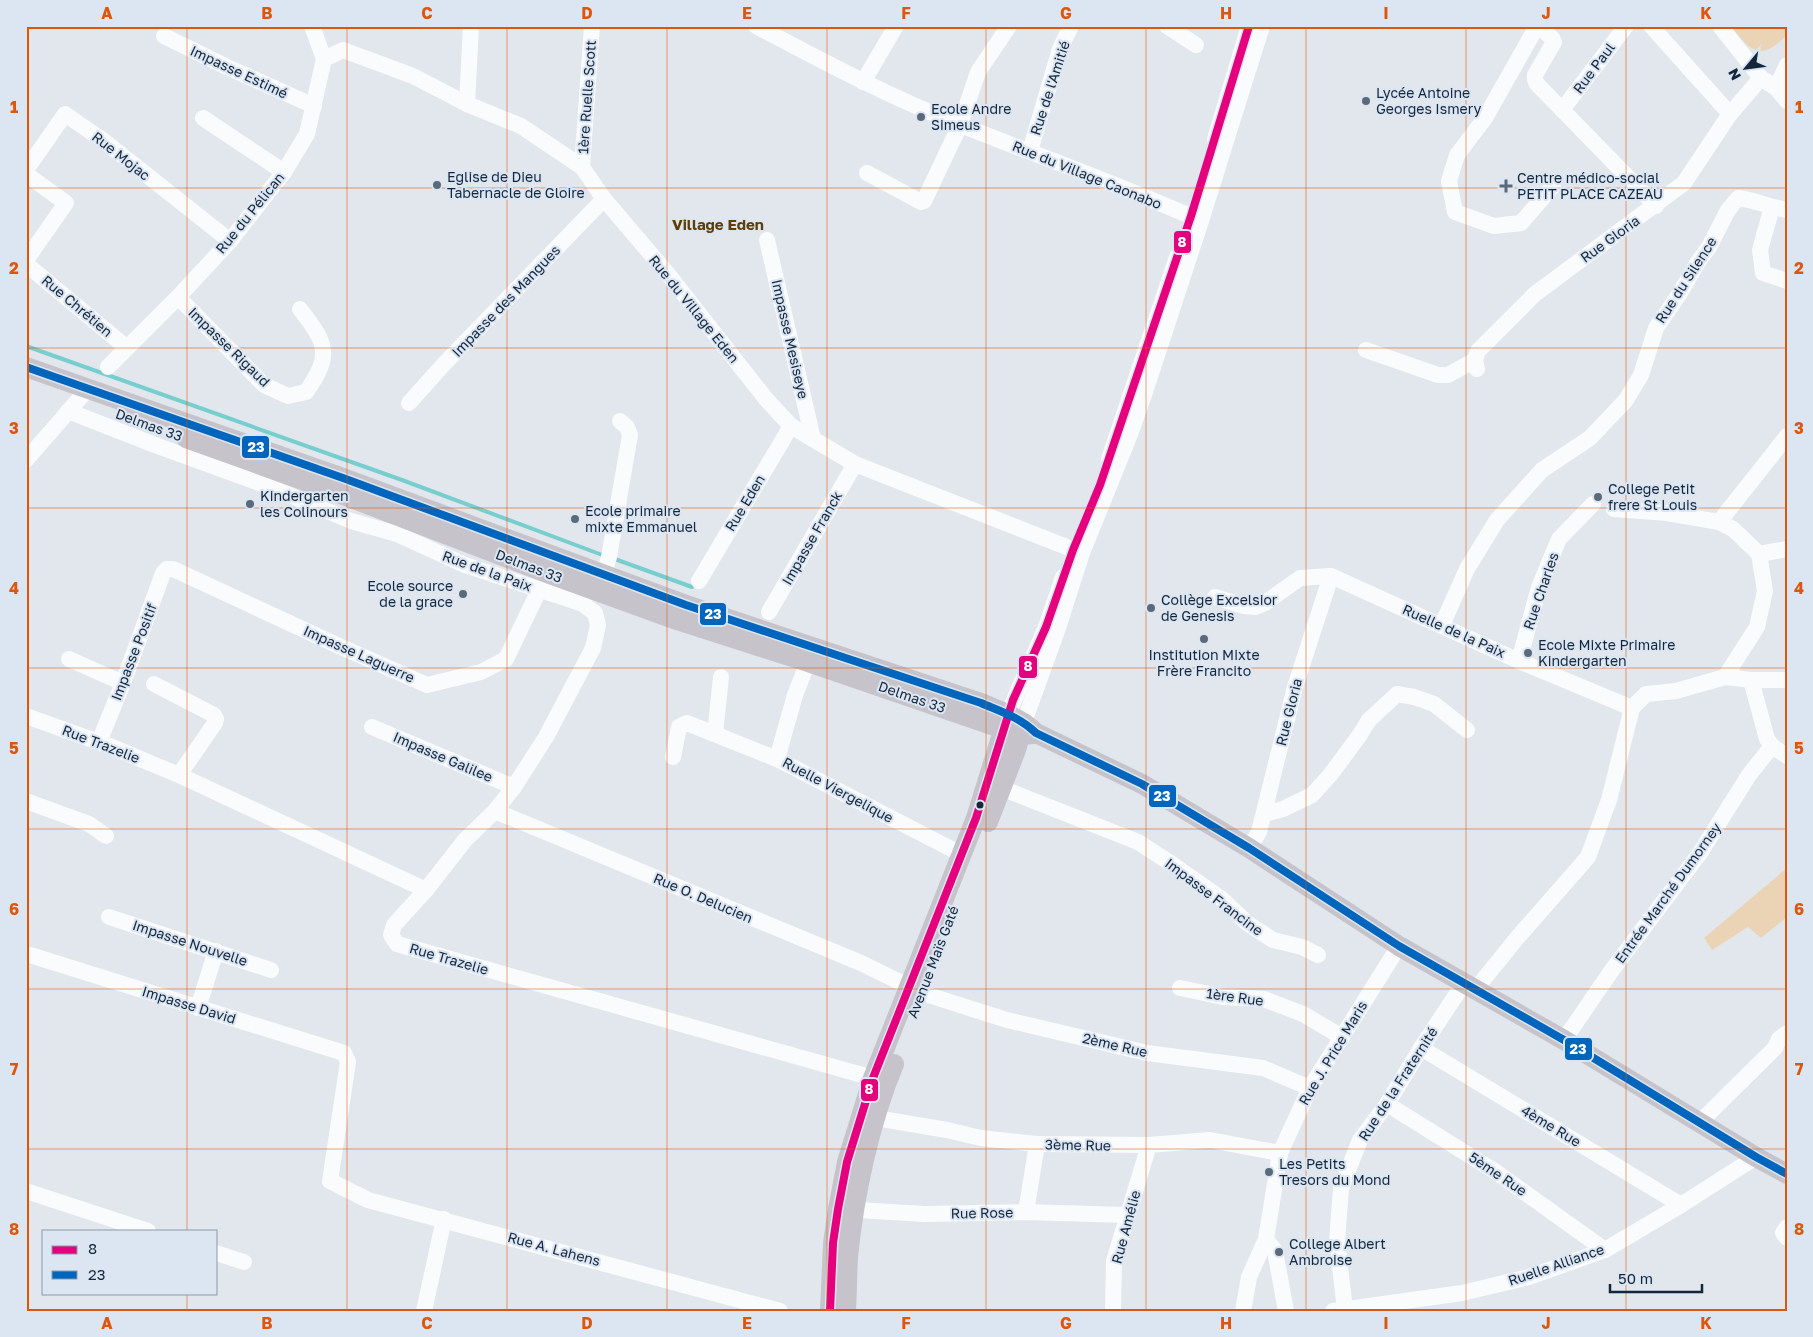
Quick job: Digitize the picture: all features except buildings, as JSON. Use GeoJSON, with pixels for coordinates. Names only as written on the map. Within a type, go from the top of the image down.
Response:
{"type":"FeatureCollection","features":[{"type":"Feature","properties":{"kind":"main road","name":"Delmas 33"},"geometry":{"type":"LineString","coordinates":[[26,367],[78,400],[343,478],[686,605],[981,703],[1019,727],[1142,784],[1249,848],[1399,946],[1564,1040],[1787,1174]]}},
{"type":"Feature","properties":{"kind":"main road","name":"Delmas 33"},"geometry":{"type":"LineString","coordinates":[[26,381],[333,491],[555,576],[677,620],[1019,727]]}},
{"type":"Feature","properties":{"kind":"main road","name":"Avenue Maïs Gaté"},"geometry":{"type":"LineString","coordinates":[[846,1311],[848,1258],[847,1162],[873,1078],[916,990],[1001,788],[1019,727]]}},
{"type":"Feature","properties":{"kind":"main road","name":"Avenue Maïs Gaté"},"geometry":{"type":"LineString","coordinates":[[830,1311],[833,1243],[865,1158],[886,1082],[961,854],[1019,727]]}},
{"type":"Feature","properties":{"kind":"street"},"geometry":{"type":"LineString","coordinates":[[312,26],[324,59]]}},
{"type":"Feature","properties":{"kind":"street"},"geometry":{"type":"LineString","coordinates":[[467,104],[471,26]]}},
{"type":"Feature","properties":{"kind":"street","name":"1ère Ruelle Scott"},"geometry":{"type":"LineString","coordinates":[[582,167],[592,26]]}},
{"type":"Feature","properties":{"kind":"street","name":"Rue du Village Caonabo"},"geometry":{"type":"LineString","coordinates":[[756,26],[863,82],[960,125],[1030,151],[1196,219]]}},
{"type":"Feature","properties":{"kind":"street"},"geometry":{"type":"LineString","coordinates":[[863,82],[896,26]]}},
{"type":"Feature","properties":{"kind":"street"},"geometry":{"type":"LineString","coordinates":[[867,173],[921,202],[924,201],[960,125],[978,72],[1009,26]]}},
{"type":"Feature","properties":{"kind":"street","name":"Rue de l'Amitié"},"geometry":{"type":"LineString","coordinates":[[1030,151],[1060,49],[1071,26]]}},
{"type":"Feature","properties":{"kind":"street"},"geometry":{"type":"LineString","coordinates":[[1167,26],[1196,44]]}},
{"type":"Feature","properties":{"kind":"street","name":"Avenue Maïs Gaté"},"geometry":{"type":"LineString","coordinates":[[1196,219],[1249,26]]}},
{"type":"Feature","properties":{"kind":"street","name":"Avenue Maïs Gaté"},"geometry":{"type":"LineString","coordinates":[[1019,727],[1057,631],[1078,552],[1129,436],[1196,219],[1262,26]]}},
{"type":"Feature","properties":{"kind":"street"},"geometry":{"type":"LineString","coordinates":[[1553,186],[1521,223],[1494,226],[1455,212],[1450,181],[1457,155],[1485,118],[1538,26],[1554,42],[1535,75],[1535,80],[1656,206]]}},
{"type":"Feature","properties":{"kind":"street","name":"Rue Paul"},"geometry":{"type":"LineString","coordinates":[[1562,110],[1626,26]]}},
{"type":"Feature","properties":{"kind":"street"},"geometry":{"type":"LineString","coordinates":[[1652,26],[1730,114]]}},
{"type":"Feature","properties":{"kind":"street"},"geometry":{"type":"LineString","coordinates":[[1720,26],[1761,78],[1776,88],[1787,101]]}},
{"type":"Feature","properties":{"kind":"street","name":"Impasse Estimé"},"geometry":{"type":"LineString","coordinates":[[164,36],[314,106]]}},
{"type":"Feature","properties":{"kind":"street","name":"Rue du Village Eden"},"geometry":{"type":"LineString","coordinates":[[324,59],[343,50],[413,76],[467,104],[521,126],[582,167],[604,199],[667,273],[766,399],[791,426],[855,464],[1078,552]]}},
{"type":"Feature","properties":{"kind":"street","name":"Rue du Pélican"},"geometry":{"type":"LineString","coordinates":[[108,367],[178,297],[230,241],[284,172],[307,134],[324,59]]}},
{"type":"Feature","properties":{"kind":"street"},"geometry":{"type":"LineString","coordinates":[[1776,88],[1787,65]]}},
{"type":"Feature","properties":{"kind":"street","name":"Rue Gloria"},"geometry":{"type":"LineString","coordinates":[[1366,350],[1438,375],[1448,375],[1476,364],[1478,351],[1535,294],[1656,206],[1684,183],[1730,114],[1761,78]]}},
{"type":"Feature","properties":{"kind":"street","name":"Rue Mojac"},"geometry":{"type":"LineString","coordinates":[[26,170],[65,114],[104,141],[230,241]]}},
{"type":"Feature","properties":{"kind":"street"},"geometry":{"type":"LineString","coordinates":[[204,118],[284,172]]}},
{"type":"Feature","properties":{"kind":"street"},"geometry":{"type":"LineString","coordinates":[[26,174],[66,203],[26,260]]}},
{"type":"Feature","properties":{"kind":"street","name":"Rue du Silence"},"geometry":{"type":"LineString","coordinates":[[1442,625],[1467,569],[1497,520],[1542,470],[1590,438],[1626,400],[1642,375],[1656,328],[1680,293],[1733,204],[1738,198],[1750,199],[1779,208]]}},
{"type":"Feature","properties":{"kind":"street","name":"Impasse des Mangues"},"geometry":{"type":"LineString","coordinates":[[409,403],[443,365],[604,199]]}},
{"type":"Feature","properties":{"kind":"street"},"geometry":{"type":"LineString","coordinates":[[1779,208],[1760,250],[1762,273],[1787,281]]}},
{"type":"Feature","properties":{"kind":"street","name":"Impasse Mesiseye"},"geometry":{"type":"LineString","coordinates":[[767,240],[813,439]]}},
{"type":"Feature","properties":{"kind":"street","name":"Rue Chrétien"},"geometry":{"type":"LineString","coordinates":[[26,264],[127,348]]}},
{"type":"Feature","properties":{"kind":"street","name":"Impasse Rigaud"},"geometry":{"type":"LineString","coordinates":[[178,297],[264,385],[288,396],[306,392],[318,376],[325,352],[317,332],[300,309]]}},
{"type":"Feature","properties":{"kind":"street"},"geometry":{"type":"LineString","coordinates":[[26,460],[78,400]]}},
{"type":"Feature","properties":{"kind":"street","name":"Rue de la Paix"},"geometry":{"type":"LineString","coordinates":[[78,400],[155,445],[273,488],[351,521],[397,534],[465,565],[583,604],[595,613],[598,625],[593,648],[546,737],[514,787],[495,812],[465,840],[426,890]]}},
{"type":"Feature","properties":{"kind":"street"},"geometry":{"type":"LineString","coordinates":[[604,574],[609,557],[630,435],[627,427],[620,421]]}},
{"type":"Feature","properties":{"kind":"street","name":"Rue Eden"},"geometry":{"type":"LineString","coordinates":[[699,581],[791,426]]}},
{"type":"Feature","properties":{"kind":"street"},"geometry":{"type":"LineString","coordinates":[[1719,522],[1787,436]]}},
{"type":"Feature","properties":{"kind":"street","name":"Impasse Franck"},"geometry":{"type":"LineString","coordinates":[[769,612],[855,464]]}},
{"type":"Feature","properties":{"kind":"street","name":"Rue Charles"},"geometry":{"type":"LineString","coordinates":[[1519,661],[1539,587],[1559,539],[1592,504]]}},
{"type":"Feature","properties":{"kind":"street"},"geometry":{"type":"LineString","coordinates":[[1614,509],[1667,513],[1719,522],[1734,529],[1759,554],[1765,591],[1757,627],[1724,677]]}},
{"type":"Feature","properties":{"kind":"street"},"geometry":{"type":"LineString","coordinates":[[1759,554],[1787,549]]}},
{"type":"Feature","properties":{"kind":"street","name":"Impasse Positif"},"geometry":{"type":"LineString","coordinates":[[98,742],[123,683],[163,573],[167,569],[173,569]]}},
{"type":"Feature","properties":{"kind":"street","name":"Impasse Laguerre"},"geometry":{"type":"LineString","coordinates":[[173,569],[427,685],[481,672],[506,659],[539,590]]}},
{"type":"Feature","properties":{"kind":"street"},"geometry":{"type":"LineString","coordinates":[[1215,597],[1244,606],[1255,607],[1300,578],[1331,576]]}},
{"type":"Feature","properties":{"kind":"street","name":"Rue Gloria"},"geometry":{"type":"LineString","coordinates":[[1249,848],[1259,832],[1295,688],[1331,576]]}},
{"type":"Feature","properties":{"kind":"street","name":"Ruelle de la Paix"},"geometry":{"type":"LineString","coordinates":[[1331,576],[1519,661],[1632,708]]}},
{"type":"Feature","properties":{"kind":"street"},"geometry":{"type":"LineString","coordinates":[[69,658],[123,683]]}},
{"type":"Feature","properties":{"kind":"street","name":"Ruelle Viergelique"},"geometry":{"type":"LineString","coordinates":[[808,662],[795,695],[777,759],[961,854]]}},
{"type":"Feature","properties":{"kind":"street"},"geometry":{"type":"LineString","coordinates":[[715,734],[721,677]]}},
{"type":"Feature","properties":{"kind":"street"},"geometry":{"type":"LineString","coordinates":[[1632,708],[1646,694],[1676,692],[1724,677],[1751,680],[1787,680]]}},
{"type":"Feature","properties":{"kind":"street"},"geometry":{"type":"LineString","coordinates":[[1751,680],[1767,739],[1772,746],[1787,756]]}},
{"type":"Feature","properties":{"kind":"street"},"geometry":{"type":"LineString","coordinates":[[154,684],[214,715],[216,719],[179,775]]}},
{"type":"Feature","properties":{"kind":"street"},"geometry":{"type":"LineString","coordinates":[[1264,814],[1283,809],[1312,795],[1331,774],[1369,720],[1398,694],[1434,704],[1466,730]]}},
{"type":"Feature","properties":{"kind":"street","name":"Rue de la Fraternité"},"geometry":{"type":"LineString","coordinates":[[1339,1310],[1337,1242],[1341,1188],[1360,1140],[1387,1104],[1421,1048],[1469,986],[1517,938],[1588,858],[1609,800],[1632,708]]}},
{"type":"Feature","properties":{"kind":"street","name":"Rue Trazelie"},"geometry":{"type":"LineString","coordinates":[[26,716],[98,742],[179,775],[426,890],[394,925],[391,935],[398,944],[873,1078]]}},
{"type":"Feature","properties":{"kind":"street"},"geometry":{"type":"LineString","coordinates":[[673,757],[679,728],[687,723],[777,759]]}},
{"type":"Feature","properties":{"kind":"street","name":"Impasse Galilee"},"geometry":{"type":"LineString","coordinates":[[372,727],[514,787]]}},
{"type":"Feature","properties":{"kind":"street","name":"Entrée Marché Dumorney"},"geometry":{"type":"LineString","coordinates":[[1564,1040],[1612,970],[1700,853],[1749,775],[1772,746]]}},
{"type":"Feature","properties":{"kind":"street","name":"Impasse Francine"},"geometry":{"type":"LineString","coordinates":[[1001,788],[1138,842],[1222,900],[1247,923],[1273,940],[1302,947],[1318,956]]}},
{"type":"Feature","properties":{"kind":"street"},"geometry":{"type":"LineString","coordinates":[[26,801],[89,824],[106,836]]}},
{"type":"Feature","properties":{"kind":"street","name":"Rue O. Delucien"},"geometry":{"type":"LineString","coordinates":[[495,812],[861,963],[916,990]]}},
{"type":"Feature","properties":{"kind":"street","name":"Impasse Nouvelle"},"geometry":{"type":"LineString","coordinates":[[109,917],[271,970]]}},
{"type":"Feature","properties":{"kind":"street","name":"Rue J. Price Maris"},"geometry":{"type":"LineString","coordinates":[[1266,1239],[1280,1153],[1310,1088],[1399,946]]}},
{"type":"Feature","properties":{"kind":"street"},"geometry":{"type":"LineString","coordinates":[[198,1008],[216,952]]}},
{"type":"Feature","properties":{"kind":"street","name":"Impasse David"},"geometry":{"type":"LineString","coordinates":[[30,955],[344,1053],[348,1062],[330,1181]]}},
{"type":"Feature","properties":{"kind":"street","name":"1ère Rue"},"geometry":{"type":"LineString","coordinates":[[1180,988],[1222,997],[1264,999],[1303,1014],[1342,1037]]}},
{"type":"Feature","properties":{"kind":"street","name":"2ème Rue"},"geometry":{"type":"LineString","coordinates":[[916,990],[1007,1020],[1147,1053],[1263,1068],[1310,1088]]}},
{"type":"Feature","properties":{"kind":"street"},"geometry":{"type":"LineString","coordinates":[[1700,1122],[1775,1048],[1779,1039],[1787,1034]]}},
{"type":"Feature","properties":{"kind":"street","name":"4ème Rue"},"geometry":{"type":"LineString","coordinates":[[1421,1048],[1681,1204]]}},
{"type":"Feature","properties":{"kind":"street","name":"5ème Rue"},"geometry":{"type":"LineString","coordinates":[[1387,1104],[1496,1172],[1605,1250]]}},
{"type":"Feature","properties":{"kind":"street","name":"3ème Rue"},"geometry":{"type":"LineString","coordinates":[[876,1118],[981,1138],[1037,1144],[1149,1146],[1210,1140],[1280,1153]]}},
{"type":"Feature","properties":{"kind":"street"},"geometry":{"type":"LineString","coordinates":[[1026,1212],[1037,1144]]}},
{"type":"Feature","properties":{"kind":"street","name":"Rue Amélie"},"geometry":{"type":"LineString","coordinates":[[1113,1311],[1114,1261],[1149,1146]]}},
{"type":"Feature","properties":{"kind":"street","name":"Ruelle Alliance"},"geometry":{"type":"LineString","coordinates":[[1339,1310],[1462,1293],[1529,1277],[1605,1250],[1756,1157]]}},
{"type":"Feature","properties":{"kind":"street","name":"Rue A. Lahens"},"geometry":{"type":"LineString","coordinates":[[330,1181],[368,1200],[780,1311]]}},
{"type":"Feature","properties":{"kind":"street"},"geometry":{"type":"LineString","coordinates":[[26,1191],[145,1230]]}},
{"type":"Feature","properties":{"kind":"street","name":"Rue Rose"},"geometry":{"type":"LineString","coordinates":[[846,1209],[924,1214],[1026,1212],[1127,1215]]}},
{"type":"Feature","properties":{"kind":"street"},"geometry":{"type":"LineString","coordinates":[[424,1311],[444,1219]]}},
{"type":"Feature","properties":{"kind":"street"},"geometry":{"type":"LineString","coordinates":[[1787,1227],[1783,1233],[1787,1238]]}},
{"type":"Feature","properties":{"kind":"street"},"geometry":{"type":"LineString","coordinates":[[1243,1311],[1249,1277],[1266,1239]]}},
{"type":"Feature","properties":{"kind":"street"},"geometry":{"type":"LineString","coordinates":[[1266,1239],[1274,1251],[1286,1311]]}},
{"type":"Feature","properties":{"kind":"street"},"geometry":{"type":"LineString","coordinates":[[218,1254],[244,1262]]}},
{"type":"Feature","properties":{"kind":"shaded area"},"geometry":{"type":"Polygon","coordinates":[[[1731,26],[1787,26],[1787,35],[1770,49],[1756,50],[1744,42],[1731,26]]]}},
{"type":"Feature","properties":{"kind":"shaded area"},"geometry":{"type":"Polygon","coordinates":[[[1787,868],[1787,917],[1761,938],[1748,927],[1712,950],[1704,938],[1787,868]]]}},
{"type":"Feature","properties":{"kind":"waterway"},"geometry":{"type":"LineString","coordinates":[[26,346],[402,480],[605,556]]}},
{"type":"Feature","properties":{"kind":"waterway"},"geometry":{"type":"LineString","coordinates":[[612,558],[692,587]]}},
{"type":"Feature","properties":{"kind":"transit line","name":"8"},"geometry":{"type":"LineString","coordinates":[[830,1311],[833,1243],[838,1209],[847,1162],[873,1078],[976,818],[1013,700],[1046,627],[1073,550],[1100,485],[1191,216],[1249,26]]}},
{"type":"Feature","properties":{"kind":"transit line","name":"23"},"geometry":{"type":"LineString","coordinates":[[26,367],[343,478],[686,605],[1003,712],[1017,719],[1036,733],[1142,784],[1249,848],[1399,946],[1564,1040],[1787,1174]]}},
{"type":"Feature","properties":{"kind":"place","name":"Lycée Antoine Georges Ismery"},"geometry":{"type":"Point","coordinates":[1366,101]}},
{"type":"Feature","properties":{"kind":"place","name":"Ecole Andre Simeus"},"geometry":{"type":"Point","coordinates":[921,117]}},
{"type":"Feature","properties":{"kind":"place","name":"Eglise de Dieu Tabernacle de Gloire"},"geometry":{"type":"Point","coordinates":[437,185]}},
{"type":"Feature","properties":{"kind":"place","name":"Centre médico-social PETIT PLACE CAZEAU"},"geometry":{"type":"Point","coordinates":[1506,186]}},
{"type":"Feature","properties":{"kind":"place","name":"College Petit frere St Louis"},"geometry":{"type":"Point","coordinates":[1598,497]}},
{"type":"Feature","properties":{"kind":"place","name":"Kindergarten les Colinours"},"geometry":{"type":"Point","coordinates":[250,504]}},
{"type":"Feature","properties":{"kind":"place","name":"Ecole primaire mixte Emmanuel"},"geometry":{"type":"Point","coordinates":[575,519]}},
{"type":"Feature","properties":{"kind":"place","name":"Ecole source de la grace"},"geometry":{"type":"Point","coordinates":[463,594]}},
{"type":"Feature","properties":{"kind":"place","name":"Collège Excelsior de Genesis"},"geometry":{"type":"Point","coordinates":[1151,608]}},
{"type":"Feature","properties":{"kind":"place","name":"Institution Mixte Frère Francito"},"geometry":{"type":"Point","coordinates":[1204,639]}},
{"type":"Feature","properties":{"kind":"place","name":"Ecole Mixte Primaire Kindergarten"},"geometry":{"type":"Point","coordinates":[1528,653]}},
{"type":"Feature","properties":{"kind":"place","name":"Les Petits Tresors du Mond"},"geometry":{"type":"Point","coordinates":[1269,1172]}},
{"type":"Feature","properties":{"kind":"place","name":"College Albert Ambroise"},"geometry":{"type":"Point","coordinates":[1279,1252]}},
{"type":"Feature","properties":{"kind":"district","name":"Village Eden"},"geometry":{"type":"Point","coordinates":[718,225]}}]}
